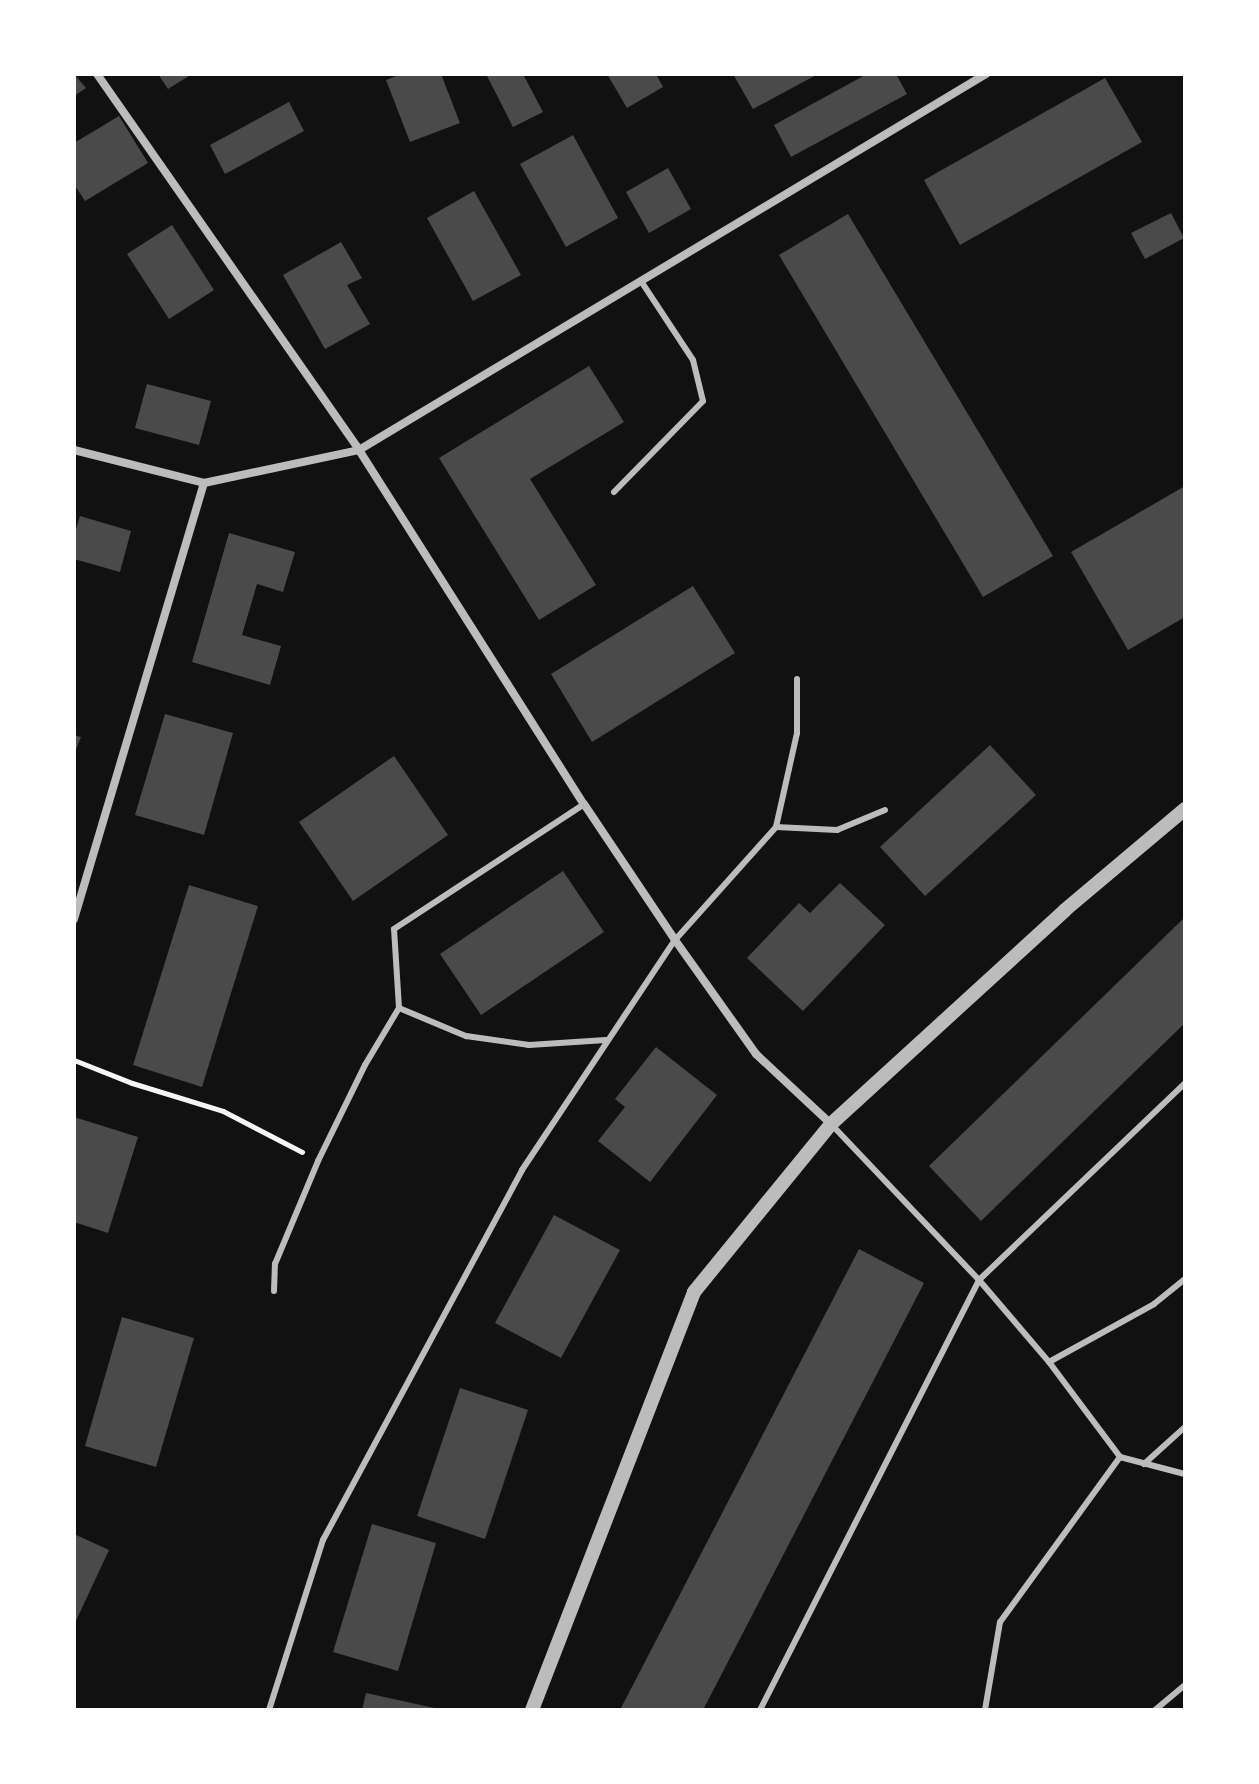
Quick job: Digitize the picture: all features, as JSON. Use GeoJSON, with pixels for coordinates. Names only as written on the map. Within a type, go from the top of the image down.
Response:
{"type":"FeatureCollection","features":[{"type":"Feature","properties":{"kind":"street"},"geometry":{"type":"LineString","coordinates":[[97,74],[359,450],[584,804],[675,940],[756,1054],[831,1124]]}},
{"type":"Feature","properties":{"kind":"street"},"geometry":{"type":"LineString","coordinates":[[74,450],[204,483],[359,450],[986,74]]}},
{"type":"Feature","properties":{"kind":"street"},"geometry":{"type":"LineString","coordinates":[[74,919],[204,483]]}},
{"type":"Feature","properties":{"kind":"street"},"geometry":{"type":"LineString","coordinates":[[532,1710],[694,1292],[831,1124],[1065,910],[1185,809]]}},
{"type":"Feature","properties":{"kind":"lane"},"geometry":{"type":"LineString","coordinates":[[614,492],[703,401],[693,360],[641,281]]}},
{"type":"Feature","properties":{"kind":"lane"},"geometry":{"type":"LineString","coordinates":[[269,1710],[323,1540],[522,1170],[675,940],[776,827],[797,733],[797,679]]}},
{"type":"Feature","properties":{"kind":"lane"},"geometry":{"type":"LineString","coordinates":[[274,1291],[275,1264],[318,1161],[365,1065],[399,1008],[394,929],[584,804]]}},
{"type":"Feature","properties":{"kind":"lane"},"geometry":{"type":"LineString","coordinates":[[776,827],[837,830],[885,810]]}},
{"type":"Feature","properties":{"kind":"lane"},"geometry":{"type":"LineString","coordinates":[[399,1008],[466,1036],[529,1045],[606,1040]]}},
{"type":"Feature","properties":{"kind":"lane"},"geometry":{"type":"LineString","coordinates":[[760,1710],[979,1280],[1185,1083]]}},
{"type":"Feature","properties":{"kind":"lane"},"geometry":{"type":"LineString","coordinates":[[831,1124],[979,1280],[1049,1362],[1120,1457],[1185,1474]]}},
{"type":"Feature","properties":{"kind":"lane"},"geometry":{"type":"LineString","coordinates":[[1049,1362],[1154,1304],[1185,1279]]}},
{"type":"Feature","properties":{"kind":"lane"},"geometry":{"type":"LineString","coordinates":[[1144,1464],[1185,1427]]}},
{"type":"Feature","properties":{"kind":"lane"},"geometry":{"type":"LineString","coordinates":[[985,1710],[1000,1622],[1120,1457]]}},
{"type":"Feature","properties":{"kind":"lane"},"geometry":{"type":"LineString","coordinates":[[1155,1710],[1185,1685]]}},
{"type":"Feature","properties":{"kind":"path"},"geometry":{"type":"LineString","coordinates":[[74,1060],[132,1083],[223,1111],[318,1161]]}},
{"type":"Feature","properties":{"kind":"building"},"geometry":{"type":"Polygon","coordinates":[[[74,74],[86,88],[74,96],[74,74]]]}},
{"type":"Feature","properties":{"kind":"building"},"geometry":{"type":"Polygon","coordinates":[[[158,74],[192,74],[168,89],[158,74]]]}},
{"type":"Feature","properties":{"kind":"building"},"geometry":{"type":"Polygon","coordinates":[[[402,74],[441,74],[460,123],[410,142],[386,80],[402,74]]]}},
{"type":"Feature","properties":{"kind":"building"},"geometry":{"type":"Polygon","coordinates":[[[486,74],[523,74],[543,112],[513,127],[486,74]]]}},
{"type":"Feature","properties":{"kind":"building"},"geometry":{"type":"Polygon","coordinates":[[[607,74],[656,74],[663,87],[627,108],[607,74]]]}},
{"type":"Feature","properties":{"kind":"building"},"geometry":{"type":"Polygon","coordinates":[[[733,74],[818,74],[753,109],[733,74]]]}},
{"type":"Feature","properties":{"kind":"building"},"geometry":{"type":"Polygon","coordinates":[[[867,74],[896,74],[907,94],[791,157],[774,125],[867,74]]]}},
{"type":"Feature","properties":{"kind":"building"},"geometry":{"type":"Polygon","coordinates":[[[1105,78],[1142,142],[960,245],[924,180],[1105,78]]]}},
{"type":"Feature","properties":{"kind":"building"},"geometry":{"type":"Polygon","coordinates":[[[289,102],[304,131],[225,174],[210,145],[289,102]]]}},
{"type":"Feature","properties":{"kind":"building"},"geometry":{"type":"Polygon","coordinates":[[[119,116],[148,163],[85,201],[74,184],[74,143],[119,116]]]}},
{"type":"Feature","properties":{"kind":"building"},"geometry":{"type":"Polygon","coordinates":[[[573,135],[618,218],[566,247],[520,164],[573,135]]]}},
{"type":"Feature","properties":{"kind":"building"},"geometry":{"type":"Polygon","coordinates":[[[668,168],[691,209],[649,233],[626,192],[668,168]]]}},
{"type":"Feature","properties":{"kind":"building"},"geometry":{"type":"Polygon","coordinates":[[[474,191],[521,275],[473,301],[427,218],[474,191]]]}},
{"type":"Feature","properties":{"kind":"building"},"geometry":{"type":"Polygon","coordinates":[[[1171,213],[1184,238],[1145,259],[1131,233],[1171,213]]]}},
{"type":"Feature","properties":{"kind":"building"},"geometry":{"type":"Polygon","coordinates":[[[848,214],[1053,556],[983,597],[779,255],[848,214]]]}},
{"type":"Feature","properties":{"kind":"building"},"geometry":{"type":"Polygon","coordinates":[[[172,225],[214,290],[169,319],[127,254],[172,225]]]}},
{"type":"Feature","properties":{"kind":"building"},"geometry":{"type":"Polygon","coordinates":[[[341,242],[362,278],[347,285],[370,324],[325,349],[283,275],[341,242]]]}},
{"type":"Feature","properties":{"kind":"building"},"geometry":{"type":"Polygon","coordinates":[[[589,366],[624,422],[530,479],[596,585],[539,620],[439,458],[589,366]]]}},
{"type":"Feature","properties":{"kind":"building"},"geometry":{"type":"Polygon","coordinates":[[[147,384],[211,401],[199,445],[135,428],[147,384]]]}},
{"type":"Feature","properties":{"kind":"building"},"geometry":{"type":"Polygon","coordinates":[[[1185,486],[1185,617],[1128,650],[1071,552],[1185,486]]]}},
{"type":"Feature","properties":{"kind":"building"},"geometry":{"type":"Polygon","coordinates":[[[80,516],[131,531],[120,572],[74,559],[74,536],[80,516]]]}},
{"type":"Feature","properties":{"kind":"building"},"geometry":{"type":"Polygon","coordinates":[[[229,533],[295,552],[283,592],[257,584],[242,635],[281,646],[270,685],[192,662],[229,533]]]}},
{"type":"Feature","properties":{"kind":"building"},"geometry":{"type":"Polygon","coordinates":[[[693,586],[735,653],[592,742],[551,674],[693,586]]]}},
{"type":"Feature","properties":{"kind":"building"},"geometry":{"type":"Polygon","coordinates":[[[165,714],[233,733],[204,835],[135,815],[165,714]]]}},
{"type":"Feature","properties":{"kind":"building"},"geometry":{"type":"Polygon","coordinates":[[[74,735],[81,737],[74,754],[74,735]]]}},
{"type":"Feature","properties":{"kind":"building"},"geometry":{"type":"Polygon","coordinates":[[[990,745],[1036,795],[925,896],[880,847],[990,745]]]}},
{"type":"Feature","properties":{"kind":"building"},"geometry":{"type":"Polygon","coordinates":[[[394,756],[448,835],[353,901],[299,822],[394,756]]]}},
{"type":"Feature","properties":{"kind":"building"},"geometry":{"type":"Polygon","coordinates":[[[563,871],[604,932],[481,1015],[440,954],[563,871]]]}},
{"type":"Feature","properties":{"kind":"building"},"geometry":{"type":"Polygon","coordinates":[[[840,883],[885,925],[803,1011],[747,958],[799,903],[810,913],[840,883]]]}},
{"type":"Feature","properties":{"kind":"building"},"geometry":{"type":"Polygon","coordinates":[[[189,885],[258,906],[202,1087],[133,1065],[189,885]]]}},
{"type":"Feature","properties":{"kind":"building"},"geometry":{"type":"Polygon","coordinates":[[[1185,917],[1185,1023],[981,1221],[929,1166],[1185,917]]]}},
{"type":"Feature","properties":{"kind":"building"},"geometry":{"type":"Polygon","coordinates":[[[656,1047],[717,1095],[650,1182],[598,1141],[625,1107],[615,1099],[656,1047]]]}},
{"type":"Feature","properties":{"kind":"building"},"geometry":{"type":"Polygon","coordinates":[[[74,1117],[138,1137],[108,1233],[74,1222],[74,1117]]]}},
{"type":"Feature","properties":{"kind":"building"},"geometry":{"type":"Polygon","coordinates":[[[554,1215],[620,1250],[561,1358],[495,1323],[554,1215]]]}},
{"type":"Feature","properties":{"kind":"building"},"geometry":{"type":"Polygon","coordinates":[[[859,1249],[924,1283],[703,1710],[620,1710],[859,1249]]]}},
{"type":"Feature","properties":{"kind":"building"},"geometry":{"type":"Polygon","coordinates":[[[122,1317],[194,1338],[156,1467],[85,1446],[122,1317]]]}},
{"type":"Feature","properties":{"kind":"building"},"geometry":{"type":"Polygon","coordinates":[[[460,1388],[528,1410],[485,1539],[417,1516],[460,1388]]]}},
{"type":"Feature","properties":{"kind":"building"},"geometry":{"type":"Polygon","coordinates":[[[372,1524],[436,1543],[398,1671],[333,1652],[372,1524]]]}},
{"type":"Feature","properties":{"kind":"building"},"geometry":{"type":"Polygon","coordinates":[[[74,1534],[109,1550],[74,1625],[74,1534]]]}},
{"type":"Feature","properties":{"kind":"building"},"geometry":{"type":"Polygon","coordinates":[[[366,1693],[439,1709],[439,1710],[362,1710],[366,1693]]]}}]}
